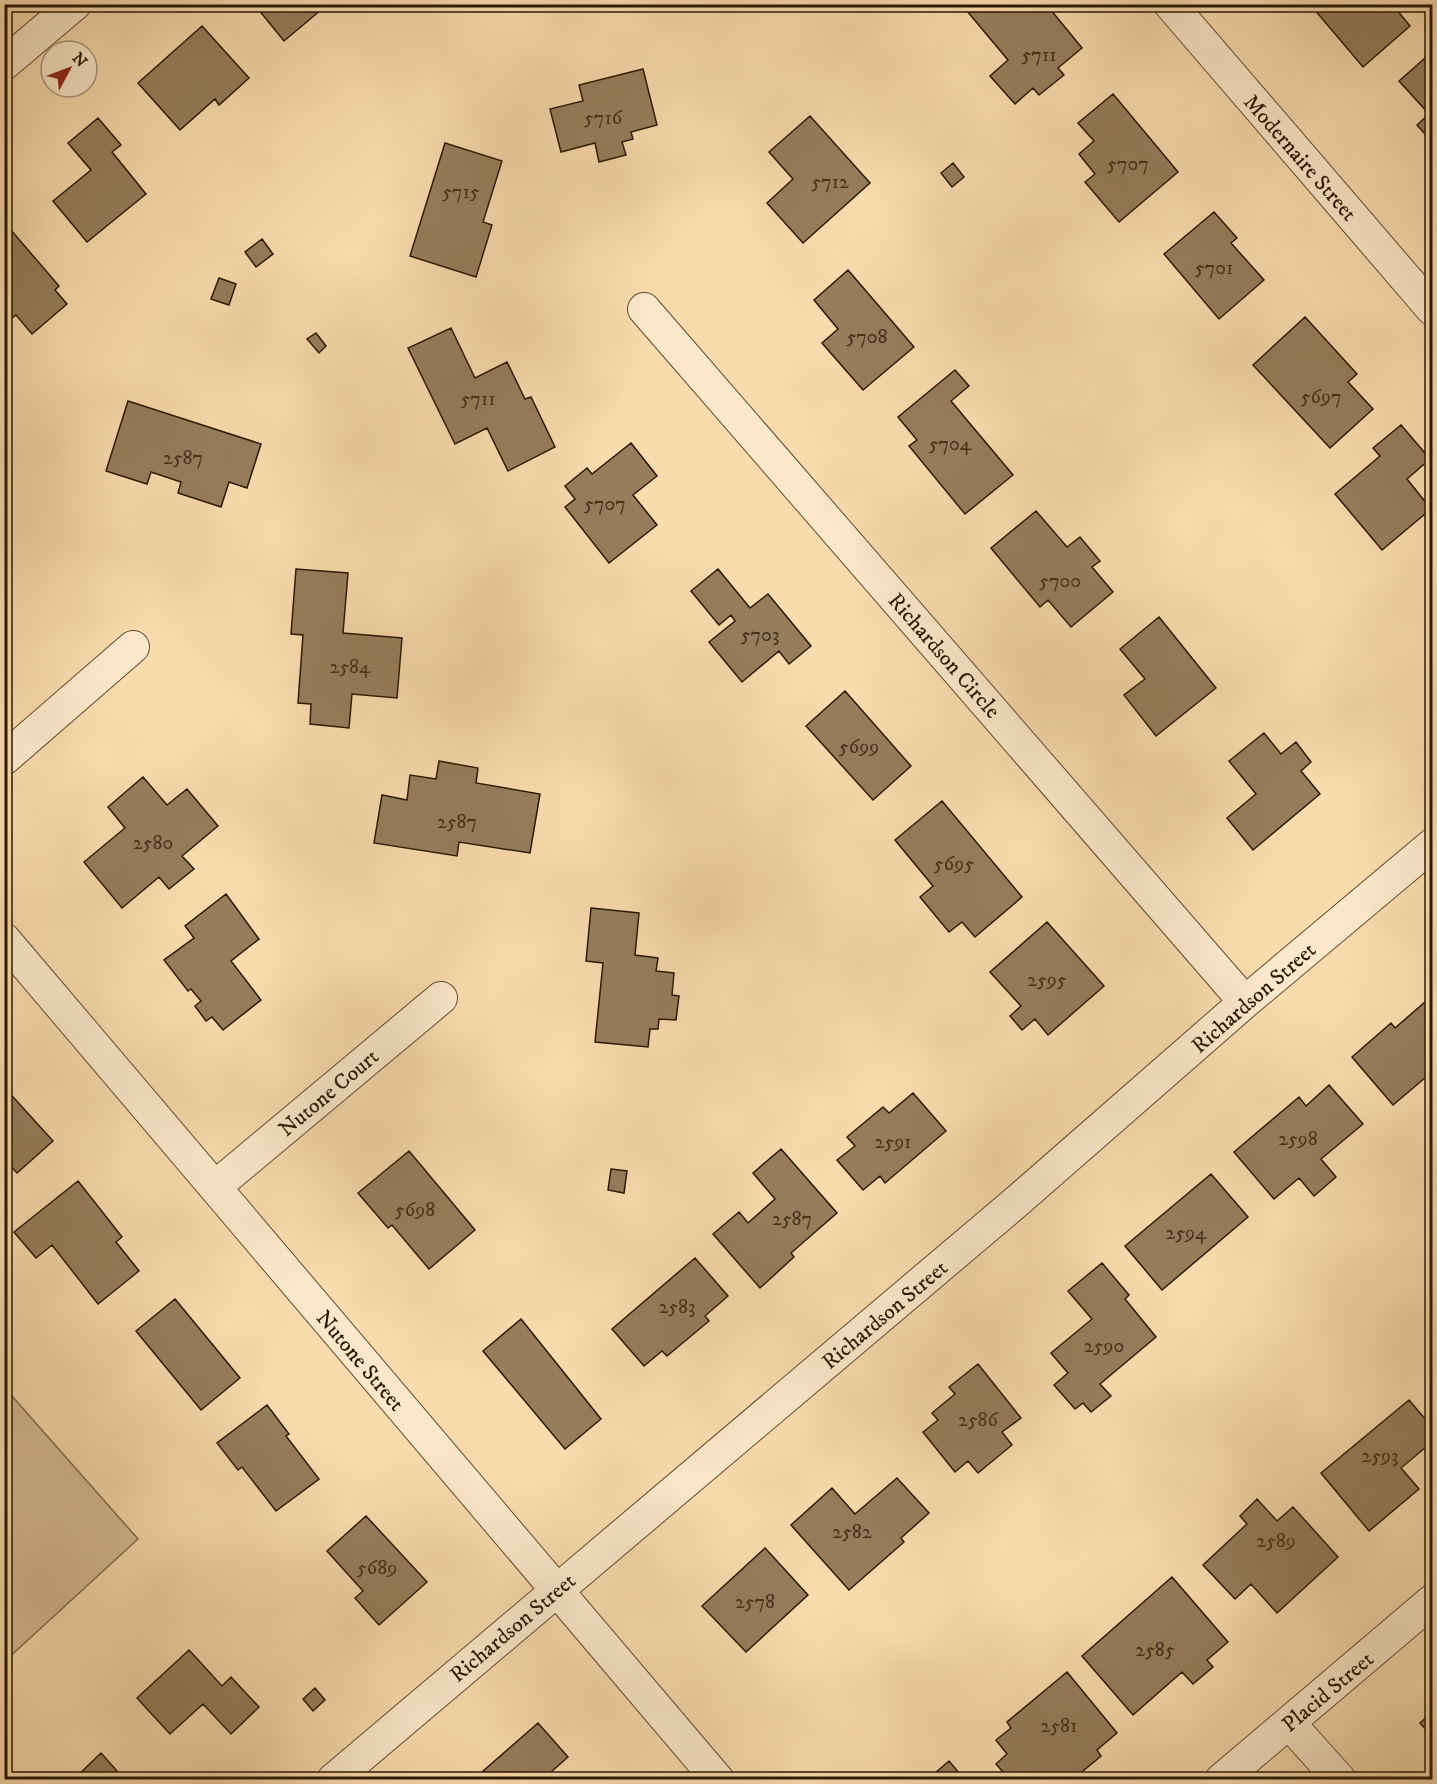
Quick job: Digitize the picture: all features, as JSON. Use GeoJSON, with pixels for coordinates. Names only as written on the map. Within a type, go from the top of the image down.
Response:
{"type":"FeatureCollection","features":[{"type":"Feature","properties":{"kind":"street"},"geometry":{"type":"LineString","coordinates":[[4,64],[75,4]]}},
{"type":"Feature","properties":{"kind":"street","name":"Modernaire Street"},"geometry":{"type":"LineString","coordinates":[[1170,4],[1432,309]]}},
{"type":"Feature","properties":{"kind":"street","name":"Richardson Circle"},"geometry":{"type":"LineString","coordinates":[[644,309],[1245,1002]]}},
{"type":"Feature","properties":{"kind":"street"},"geometry":{"type":"LineString","coordinates":[[4,759],[133,647]]}},
{"type":"Feature","properties":{"kind":"street","name":"Richardson Street"},"geometry":{"type":"LineString","coordinates":[[333,1779],[1016,1203],[1245,1002],[1432,845]]}},
{"type":"Feature","properties":{"kind":"street","name":"Nutone Street"},"geometry":{"type":"LineString","coordinates":[[4,939],[718,1779]]}},
{"type":"Feature","properties":{"kind":"street","name":"Nutone Court"},"geometry":{"type":"LineString","coordinates":[[215,1186],[441,998]]}},
{"type":"Feature","properties":{"kind":"street","name":"Placid Street"},"geometry":{"type":"LineString","coordinates":[[1221,1779],[1432,1601]]}},
{"type":"Feature","properties":{"kind":"street"},"geometry":{"type":"LineString","coordinates":[[1289,1723],[1340,1779]]}},
{"type":"Feature","properties":{"kind":"shaded area"},"geometry":{"type":"Polygon","coordinates":[[[4,1387],[138,1539],[5,1661],[4,1661],[4,1387]]]}},
{"type":"Feature","properties":{"kind":"building"},"geometry":{"type":"Polygon","coordinates":[[[254,4],[328,4],[284,41],[254,4]]]}},
{"type":"Feature","properties":{"kind":"building"},"geometry":{"type":"Polygon","coordinates":[[[974,4],[1014,4],[1019,10],[1026,4],[1046,4],[1082,48],[1058,68],[1064,75],[1039,95],[1033,88],[1015,104],[990,76],[1008,60],[967,11],[974,4]]]}},
{"type":"Feature","properties":{"kind":"building"},"geometry":{"type":"Polygon","coordinates":[[[1319,4],[1392,4],[1410,26],[1363,67],[1314,9],[1319,4]]]}},
{"type":"Feature","properties":{"kind":"building"},"geometry":{"type":"Polygon","coordinates":[[[202,26],[249,78],[219,105],[215,99],[180,130],[138,83],[202,26]]]}},
{"type":"Feature","properties":{"kind":"building"},"geometry":{"type":"Polygon","coordinates":[[[1432,52],[1432,142],[1417,125],[1429,114],[1399,81],[1432,52]]]}},
{"type":"Feature","properties":{"kind":"building"},"geometry":{"type":"Polygon","coordinates":[[[643,69],[657,125],[631,132],[633,139],[622,142],[626,155],[599,162],[595,143],[561,152],[550,109],[583,101],[579,85],[643,69]]]}},
{"type":"Feature","properties":{"kind":"building"},"geometry":{"type":"Polygon","coordinates":[[[1113,94],[1178,172],[1119,222],[1085,182],[1095,174],[1079,154],[1094,141],[1078,123],[1113,94]]]}},
{"type":"Feature","properties":{"kind":"building"},"geometry":{"type":"Polygon","coordinates":[[[810,116],[870,183],[803,243],[767,203],[793,179],[769,152],[810,116]]]}},
{"type":"Feature","properties":{"kind":"building"},"geometry":{"type":"Polygon","coordinates":[[[98,118],[121,145],[112,152],[146,194],[87,242],[53,201],[91,170],[68,143],[98,118]]]}},
{"type":"Feature","properties":{"kind":"building"},"geometry":{"type":"Polygon","coordinates":[[[445,143],[502,161],[483,222],[492,225],[476,277],[410,256],[445,143]]]}},
{"type":"Feature","properties":{"kind":"building"},"geometry":{"type":"Polygon","coordinates":[[[953,163],[964,177],[952,187],[941,173],[953,163]]]}},
{"type":"Feature","properties":{"kind":"building"},"geometry":{"type":"Polygon","coordinates":[[[1214,212],[1237,238],[1231,243],[1264,280],[1219,319],[1164,254],[1214,212]]]}},
{"type":"Feature","properties":{"kind":"building"},"geometry":{"type":"Polygon","coordinates":[[[4,222],[59,286],[55,290],[67,304],[32,334],[16,315],[4,324],[4,222]]]}},
{"type":"Feature","properties":{"kind":"building"},"geometry":{"type":"Polygon","coordinates":[[[262,239],[273,254],[256,267],[245,252],[262,239]]]}},
{"type":"Feature","properties":{"kind":"building"},"geometry":{"type":"Polygon","coordinates":[[[848,270],[914,347],[863,390],[822,343],[838,329],[814,300],[848,270]]]}},
{"type":"Feature","properties":{"kind":"building"},"geometry":{"type":"Polygon","coordinates":[[[219,278],[236,284],[229,305],[211,299],[219,278]]]}},
{"type":"Feature","properties":{"kind":"building"},"geometry":{"type":"Polygon","coordinates":[[[1305,317],[1357,374],[1348,382],[1373,409],[1330,448],[1253,365],[1305,317]]]}},
{"type":"Feature","properties":{"kind":"building"},"geometry":{"type":"Polygon","coordinates":[[[451,328],[475,378],[507,362],[525,399],[531,397],[555,447],[508,471],[487,428],[455,444],[408,348],[451,328]]]}},
{"type":"Feature","properties":{"kind":"building"},"geometry":{"type":"Polygon","coordinates":[[[316,333],[326,346],[319,353],[307,339],[316,333]]]}},
{"type":"Feature","properties":{"kind":"building"},"geometry":{"type":"Polygon","coordinates":[[[955,370],[969,386],[951,401],[1013,475],[965,514],[909,446],[917,440],[898,417],[955,370]]]}},
{"type":"Feature","properties":{"kind":"building"},"geometry":{"type":"Polygon","coordinates":[[[128,401],[261,444],[247,488],[229,482],[221,507],[178,493],[181,482],[151,472],[147,484],[106,471],[128,401]]]}},
{"type":"Feature","properties":{"kind":"building"},"geometry":{"type":"Polygon","coordinates":[[[1401,425],[1430,459],[1407,479],[1431,509],[1382,550],[1335,494],[1380,456],[1373,448],[1401,425]]]}},
{"type":"Feature","properties":{"kind":"building"},"geometry":{"type":"Polygon","coordinates":[[[631,443],[657,476],[633,495],[657,525],[609,563],[565,507],[575,499],[565,486],[587,468],[592,474],[631,443]]]}},
{"type":"Feature","properties":{"kind":"building"},"geometry":{"type":"Polygon","coordinates":[[[1036,511],[1067,547],[1080,537],[1100,561],[1092,567],[1113,592],[1071,627],[1048,600],[1040,607],[991,548],[1036,511]]]}},
{"type":"Feature","properties":{"kind":"building"},"geometry":{"type":"Polygon","coordinates":[[[296,569],[348,573],[343,633],[402,638],[397,698],[352,694],[349,728],[310,724],[311,704],[298,703],[303,635],[291,634],[296,569]]]}},
{"type":"Feature","properties":{"kind":"building"},"geometry":{"type":"Polygon","coordinates":[[[718,569],[750,608],[768,594],[811,646],[789,664],[779,651],[742,682],[709,642],[735,621],[731,615],[719,625],[691,591],[718,569]]]}},
{"type":"Feature","properties":{"kind":"building"},"geometry":{"type":"Polygon","coordinates":[[[1159,617],[1216,688],[1156,736],[1124,695],[1145,679],[1120,649],[1159,617]]]}},
{"type":"Feature","properties":{"kind":"building"},"geometry":{"type":"Polygon","coordinates":[[[845,691],[911,766],[873,800],[806,726],[845,691]]]}},
{"type":"Feature","properties":{"kind":"building"},"geometry":{"type":"Polygon","coordinates":[[[1264,733],[1281,754],[1296,742],[1311,762],[1301,771],[1320,794],[1253,850],[1227,818],[1256,794],[1229,761],[1264,733]]]}},
{"type":"Feature","properties":{"kind":"building"},"geometry":{"type":"Polygon","coordinates":[[[439,761],[478,768],[476,783],[540,794],[530,853],[459,842],[457,856],[374,843],[382,795],[407,800],[410,775],[436,779],[439,761]]]}},
{"type":"Feature","properties":{"kind":"building"},"geometry":{"type":"Polygon","coordinates":[[[143,777],[167,805],[187,789],[218,826],[182,856],[194,869],[169,889],[159,877],[122,908],[84,862],[125,828],[108,807],[143,777]]]}},
{"type":"Feature","properties":{"kind":"building"},"geometry":{"type":"Polygon","coordinates":[[[942,801],[1022,897],[975,937],[962,922],[949,932],[920,897],[933,886],[895,840],[942,801]]]}},
{"type":"Feature","properties":{"kind":"building"},"geometry":{"type":"Polygon","coordinates":[[[226,894],[259,939],[231,961],[261,1000],[223,1030],[212,1017],[206,1021],[195,1006],[201,1001],[191,989],[188,991],[164,960],[194,938],[185,926],[226,894]]]}},
{"type":"Feature","properties":{"kind":"building"},"geometry":{"type":"Polygon","coordinates":[[[591,908],[639,913],[635,955],[658,958],[656,971],[674,973],[672,995],[679,996],[676,1020],[659,1019],[658,1029],[650,1029],[648,1047],[595,1042],[603,963],[586,961],[591,908]]]}},
{"type":"Feature","properties":{"kind":"building"},"geometry":{"type":"Polygon","coordinates":[[[1047,922],[1104,986],[1048,1035],[1035,1019],[1022,1030],[1010,1016],[1021,1006],[990,972],[1047,922]]]}},
{"type":"Feature","properties":{"kind":"building"},"geometry":{"type":"Polygon","coordinates":[[[1432,996],[1432,1072],[1393,1105],[1352,1057],[1391,1023],[1395,1028],[1432,996]]]}},
{"type":"Feature","properties":{"kind":"building"},"geometry":{"type":"Polygon","coordinates":[[[1329,1085],[1363,1124],[1321,1159],[1336,1177],[1314,1196],[1299,1178],[1274,1199],[1234,1152],[1299,1097],[1306,1106],[1329,1085]]]}},
{"type":"Feature","properties":{"kind":"building"},"geometry":{"type":"Polygon","coordinates":[[[4,1087],[53,1141],[17,1173],[4,1159],[4,1087]]]}},
{"type":"Feature","properties":{"kind":"building"},"geometry":{"type":"Polygon","coordinates":[[[913,1093],[946,1131],[885,1183],[880,1176],[863,1190],[837,1160],[855,1146],[847,1137],[883,1107],[889,1113],[913,1093]]]}},
{"type":"Feature","properties":{"kind":"building"},"geometry":{"type":"Polygon","coordinates":[[[781,1149],[837,1213],[791,1253],[794,1257],[760,1288],[713,1234],[739,1212],[748,1223],[775,1199],[753,1173],[781,1149]]]}},
{"type":"Feature","properties":{"kind":"building"},"geometry":{"type":"Polygon","coordinates":[[[409,1151],[475,1230],[429,1269],[392,1225],[388,1228],[358,1193],[409,1151]]]}},
{"type":"Feature","properties":{"kind":"building"},"geometry":{"type":"Polygon","coordinates":[[[611,1169],[627,1171],[624,1193],[608,1190],[611,1169]]]}},
{"type":"Feature","properties":{"kind":"building"},"geometry":{"type":"Polygon","coordinates":[[[1211,1174],[1248,1217],[1162,1290],[1125,1246],[1211,1174]]]}},
{"type":"Feature","properties":{"kind":"building"},"geometry":{"type":"Polygon","coordinates":[[[78,1181],[122,1237],[116,1242],[139,1271],[98,1304],[52,1245],[36,1258],[14,1232],[78,1181]]]}},
{"type":"Feature","properties":{"kind":"building"},"geometry":{"type":"Polygon","coordinates":[[[695,1258],[728,1296],[705,1316],[709,1321],[667,1356],[662,1351],[644,1366],[612,1329],[695,1258]]]}},
{"type":"Feature","properties":{"kind":"building"},"geometry":{"type":"Polygon","coordinates":[[[1102,1263],[1129,1295],[1125,1299],[1156,1337],[1100,1384],[1111,1396],[1091,1412],[1083,1403],[1075,1409],[1054,1385],[1068,1373],[1051,1353],[1092,1319],[1068,1291],[1102,1263]]]}},
{"type":"Feature","properties":{"kind":"building"},"geometry":{"type":"Polygon","coordinates":[[[175,1299],[240,1378],[201,1410],[136,1331],[175,1299]]]}},
{"type":"Feature","properties":{"kind":"building"},"geometry":{"type":"Polygon","coordinates":[[[521,1319],[601,1419],[565,1449],[483,1351],[521,1319]]]}},
{"type":"Feature","properties":{"kind":"building"},"geometry":{"type":"Polygon","coordinates":[[[978,1364],[1021,1418],[1002,1432],[1012,1445],[978,1473],[968,1461],[955,1472],[923,1432],[938,1420],[932,1413],[955,1394],[949,1387],[978,1364]]]}},
{"type":"Feature","properties":{"kind":"building"},"geometry":{"type":"Polygon","coordinates":[[[1409,1400],[1432,1427],[1432,1442],[1401,1468],[1419,1489],[1369,1531],[1321,1473],[1409,1400]]]}},
{"type":"Feature","properties":{"kind":"building"},"geometry":{"type":"Polygon","coordinates":[[[267,1405],[289,1434],[286,1436],[319,1479],[276,1511],[242,1467],[238,1470],[217,1443],[267,1405]]]}},
{"type":"Feature","properties":{"kind":"building"},"geometry":{"type":"Polygon","coordinates":[[[897,1478],[929,1513],[901,1538],[904,1542],[849,1590],[791,1525],[832,1488],[855,1514],[897,1478]]]}},
{"type":"Feature","properties":{"kind":"building"},"geometry":{"type":"Polygon","coordinates":[[[1257,1499],[1277,1521],[1293,1507],[1338,1557],[1277,1613],[1251,1584],[1235,1599],[1203,1565],[1247,1524],[1240,1516],[1257,1499]]]}},
{"type":"Feature","properties":{"kind":"building"},"geometry":{"type":"Polygon","coordinates":[[[366,1516],[427,1582],[379,1625],[355,1598],[363,1591],[327,1551],[366,1516]]]}},
{"type":"Feature","properties":{"kind":"building"},"geometry":{"type":"Polygon","coordinates":[[[765,1548],[808,1595],[746,1652],[702,1606],[765,1548]]]}},
{"type":"Feature","properties":{"kind":"building"},"geometry":{"type":"Polygon","coordinates":[[[1172,1577],[1228,1642],[1207,1660],[1213,1667],[1193,1684],[1182,1672],[1133,1715],[1082,1656],[1172,1577]]]}},
{"type":"Feature","properties":{"kind":"building"},"geometry":{"type":"Polygon","coordinates":[[[189,1650],[222,1686],[231,1677],[259,1707],[231,1734],[203,1704],[170,1734],[137,1698],[189,1650]]]}},
{"type":"Feature","properties":{"kind":"building"},"geometry":{"type":"Polygon","coordinates":[[[1067,1672],[1117,1733],[1097,1750],[1101,1756],[1072,1780],[1064,1774],[1057,1780],[1010,1780],[996,1764],[1007,1754],[996,1740],[1011,1728],[1007,1722],[1067,1672]]]}},
{"type":"Feature","properties":{"kind":"building"},"geometry":{"type":"Polygon","coordinates":[[[315,1688],[325,1700],[313,1711],[303,1699],[315,1688]]]}},
{"type":"Feature","properties":{"kind":"building"},"geometry":{"type":"Polygon","coordinates":[[[1432,1712],[1432,1736],[1420,1723],[1432,1712]]]}},
{"type":"Feature","properties":{"kind":"building"},"geometry":{"type":"Polygon","coordinates":[[[538,1723],[568,1757],[542,1780],[484,1780],[487,1776],[483,1771],[538,1723]]]}},
{"type":"Feature","properties":{"kind":"building"},"geometry":{"type":"Polygon","coordinates":[[[101,1753],[125,1780],[73,1780],[101,1753]]]}},
{"type":"Feature","properties":{"kind":"building"},"geometry":{"type":"Polygon","coordinates":[[[949,1761],[965,1780],[927,1780],[949,1761]]]}}]}
